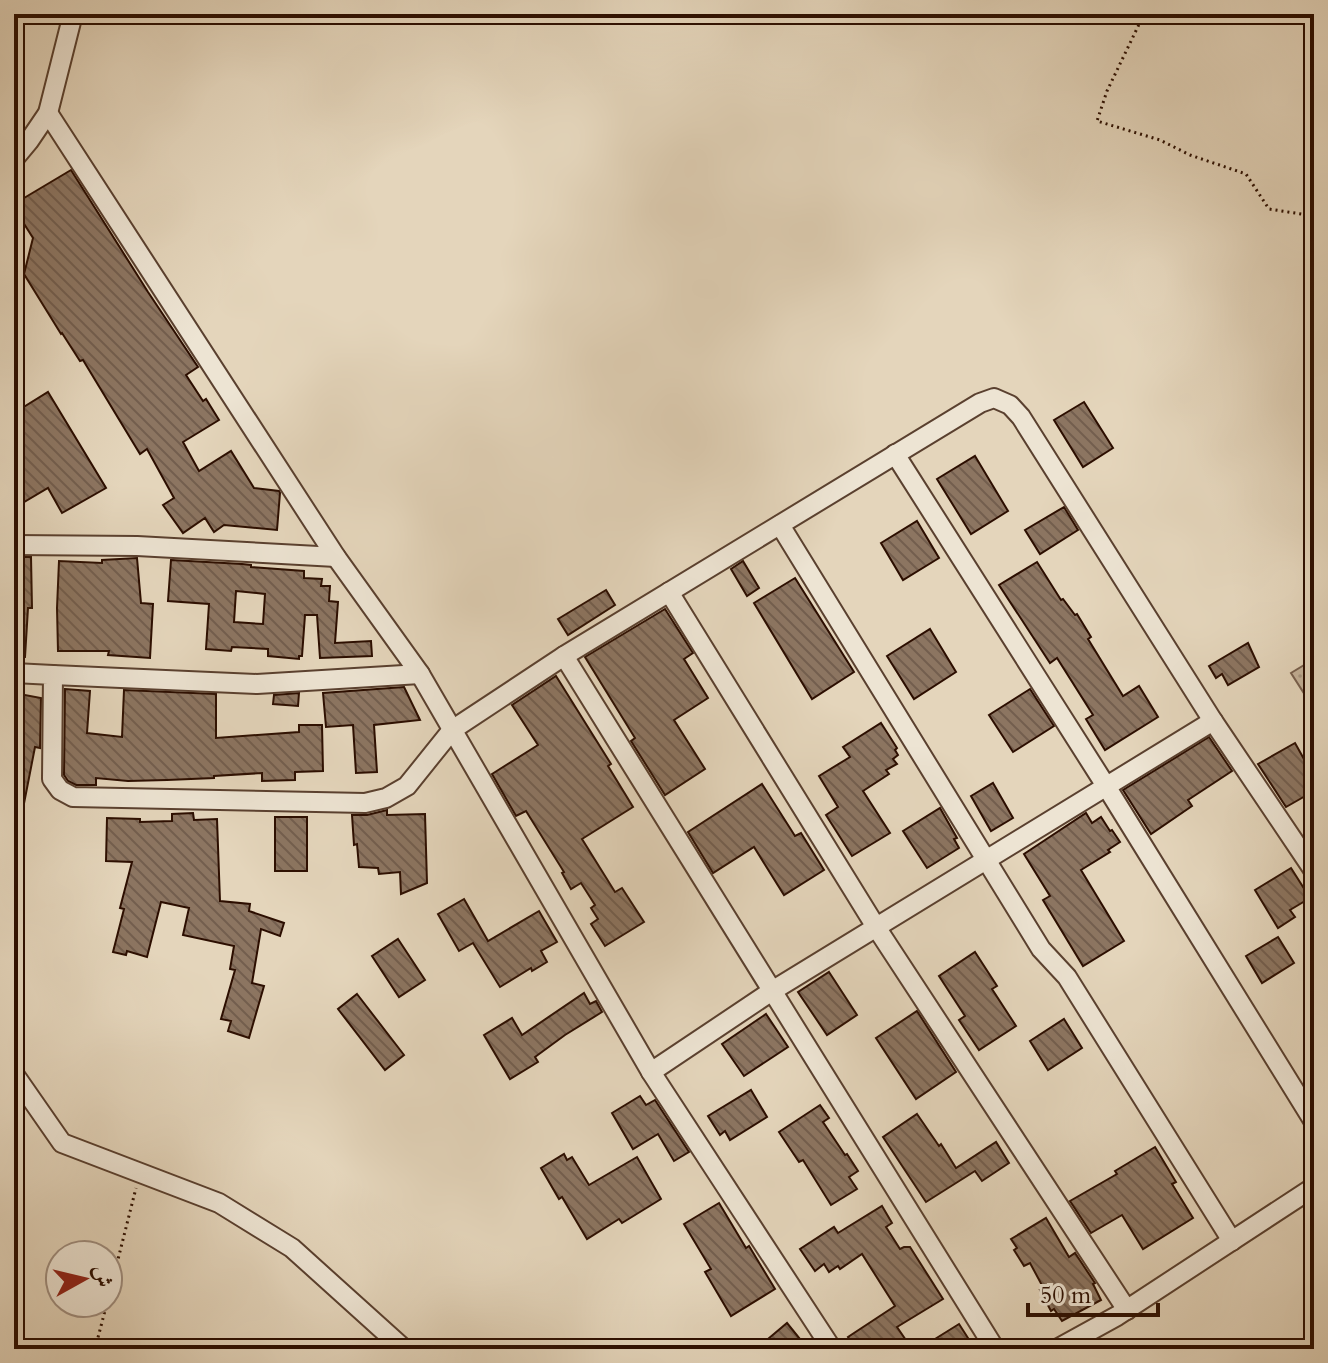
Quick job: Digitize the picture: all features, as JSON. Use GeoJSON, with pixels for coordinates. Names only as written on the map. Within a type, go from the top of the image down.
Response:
{"type":"FeatureCollection","features":[{"type":"Feature","properties":{"kind":"street"},"geometry":{"type":"LineString","coordinates":[[14,159],[48,113],[73,14]]}},
{"type":"Feature","properties":{"kind":"street"},"geometry":{"type":"LineString","coordinates":[[48,113],[336,557],[420,674],[651,1072],[832,1349]]}},
{"type":"Feature","properties":{"kind":"street"},"geometry":{"type":"LineString","coordinates":[[53,675],[52,779],[60,790],[73,797],[365,803],[386,798],[407,786],[452,730],[564,656],[980,403],[994,398],[1010,405],[1021,417],[1213,721],[1314,871]]}},
{"type":"Feature","properties":{"kind":"street"},"geometry":{"type":"LineString","coordinates":[[895,454],[1314,1122]]}},
{"type":"Feature","properties":{"kind":"street"},"geometry":{"type":"LineString","coordinates":[[780,525],[985,861],[1041,949],[1067,977],[1232,1241]]}},
{"type":"Feature","properties":{"kind":"street"},"geometry":{"type":"LineString","coordinates":[[14,545],[137,546],[336,557]]}},
{"type":"Feature","properties":{"kind":"street"},"geometry":{"type":"LineString","coordinates":[[669,592],[876,927],[1127,1310]]}},
{"type":"Feature","properties":{"kind":"street"},"geometry":{"type":"LineString","coordinates":[[564,656],[995,1349]]}},
{"type":"Feature","properties":{"kind":"street"},"geometry":{"type":"LineString","coordinates":[[14,673],[257,684],[420,674]]}},
{"type":"Feature","properties":{"kind":"street"},"geometry":{"type":"LineString","coordinates":[[651,1072],[772,991],[1213,721]]}},
{"type":"Feature","properties":{"kind":"street"},"geometry":{"type":"LineString","coordinates":[[14,1074],[62,1143],[219,1203],[292,1248],[404,1349]]}},
{"type":"Feature","properties":{"kind":"street"},"geometry":{"type":"LineString","coordinates":[[1057,1349],[1127,1310],[1314,1187]]}},
{"type":"Feature","properties":{"kind":"path"},"geometry":{"type":"LineString","coordinates":[[1144,14],[1107,91],[1097,121],[1160,140],[1190,155],[1246,174],[1269,209],[1314,216]]}},
{"type":"Feature","properties":{"kind":"path"},"geometry":{"type":"LineString","coordinates":[[123,1239],[140,1172]]}},
{"type":"Feature","properties":{"kind":"path"},"geometry":{"type":"LineString","coordinates":[[95,1349],[103,1319]]}},
{"type":"Feature","properties":{"kind":"shaded area"},"geometry":{"type":"Polygon","coordinates":[[[1314,659],[1314,709],[1291,673],[1314,659]]]}},
{"type":"Feature","properties":{"kind":"building"},"geometry":{"type":"Polygon","coordinates":[[[71,170],[198,367],[186,375],[219,420],[183,442],[199,471],[231,451],[254,488],[279,491],[277,530],[224,525],[214,532],[205,518],[183,533],[163,505],[174,498],[147,449],[140,454],[83,360],[80,361],[61,334],[24,274],[33,238],[14,204],[71,170]]]}},
{"type":"Feature","properties":{"kind":"building"},"geometry":{"type":"Polygon","coordinates":[[[48,392],[106,488],[62,513],[48,488],[14,508],[14,413],[48,392]]]}},
{"type":"Feature","properties":{"kind":"building"},"geometry":{"type":"Polygon","coordinates":[[[1084,402],[1113,448],[1083,467],[1054,420],[1084,402]]]}},
{"type":"Feature","properties":{"kind":"building"},"geometry":{"type":"Polygon","coordinates":[[[975,456],[1008,511],[971,534],[937,479],[975,456]]]}},
{"type":"Feature","properties":{"kind":"building"},"geometry":{"type":"Polygon","coordinates":[[[1064,507],[1078,530],[1040,554],[1025,530],[1064,507]]]}},
{"type":"Feature","properties":{"kind":"building"},"geometry":{"type":"Polygon","coordinates":[[[917,521],[939,558],[903,580],[881,543],[917,521]]]}},
{"type":"Feature","properties":{"kind":"building"},"geometry":{"type":"Polygon","coordinates":[[[14,557],[31,557],[32,608],[28,608],[25,657],[14,656],[14,557]]]}},
{"type":"Feature","properties":{"kind":"building"},"geometry":{"type":"Polygon","coordinates":[[[137,558],[141,603],[153,604],[150,658],[108,655],[109,651],[58,651],[59,561],[102,563],[102,560],[137,558]]]}},
{"type":"Feature","properties":{"kind":"building"},"geometry":{"type":"Polygon","coordinates":[[[171,560],[304,571],[304,578],[322,579],[321,586],[330,586],[329,601],[338,602],[335,643],[371,641],[372,656],[320,658],[317,615],[305,615],[302,656],[299,659],[268,656],[268,649],[206,649],[209,604],[168,601],[171,560]],[[236,591],[234,622],[263,624],[265,594],[236,591]]]}},
{"type":"Feature","properties":{"kind":"building"},"geometry":{"type":"Polygon","coordinates":[[[743,561],[759,588],[747,596],[731,569],[743,561]]]}},
{"type":"Feature","properties":{"kind":"building"},"geometry":{"type":"Polygon","coordinates":[[[1037,562],[1061,600],[1077,614],[1091,637],[1088,639],[1123,696],[1139,686],[1158,717],[1105,750],[1086,719],[1093,715],[1057,658],[1050,663],[999,585],[1037,562]]]}},
{"type":"Feature","properties":{"kind":"building"},"geometry":{"type":"Polygon","coordinates":[[[795,578],[854,672],[812,699],[754,603],[795,578]]]}},
{"type":"Feature","properties":{"kind":"building"},"geometry":{"type":"Polygon","coordinates":[[[606,590],[615,605],[568,635],[558,619],[606,590]]]}},
{"type":"Feature","properties":{"kind":"building"},"geometry":{"type":"Polygon","coordinates":[[[665,609],[693,653],[684,659],[708,698],[674,720],[705,769],[665,795],[631,741],[635,738],[585,657],[665,609]]]}},
{"type":"Feature","properties":{"kind":"building"},"geometry":{"type":"Polygon","coordinates":[[[930,629],[956,672],[914,699],[887,656],[930,629]]]}},
{"type":"Feature","properties":{"kind":"building"},"geometry":{"type":"Polygon","coordinates":[[[1248,643],[1259,667],[1228,685],[1222,674],[1216,678],[1209,666],[1248,643]]]}},
{"type":"Feature","properties":{"kind":"building"},"geometry":{"type":"Polygon","coordinates":[[[556,676],[611,764],[608,766],[633,807],[582,839],[615,892],[622,888],[644,922],[605,946],[591,924],[598,919],[591,908],[595,905],[581,883],[571,889],[564,872],[526,811],[516,816],[492,774],[538,745],[512,705],[556,676]]]}},
{"type":"Feature","properties":{"kind":"building"},"geometry":{"type":"Polygon","coordinates":[[[404,687],[420,720],[374,725],[377,772],[356,773],[353,725],[326,727],[323,693],[404,687]]]}},
{"type":"Feature","properties":{"kind":"building"},"geometry":{"type":"Polygon","coordinates":[[[65,689],[90,691],[87,733],[122,737],[124,690],[216,694],[216,738],[299,732],[299,725],[322,725],[323,771],[295,772],[295,780],[262,781],[262,773],[167,780],[96,778],[96,785],[76,785],[64,775],[65,689]]]}},
{"type":"Feature","properties":{"kind":"building"},"geometry":{"type":"Polygon","coordinates":[[[1030,689],[1054,726],[1013,752],[989,715],[1030,689]]]}},
{"type":"Feature","properties":{"kind":"building"},"geometry":{"type":"Polygon","coordinates":[[[14,693],[41,698],[40,748],[35,747],[21,819],[14,818],[14,693]]]}},
{"type":"Feature","properties":{"kind":"building"},"geometry":{"type":"Polygon","coordinates":[[[299,693],[298,706],[273,704],[274,695],[299,693]]]}},
{"type":"Feature","properties":{"kind":"building"},"geometry":{"type":"Polygon","coordinates":[[[881,723],[897,748],[898,755],[893,759],[897,764],[886,770],[889,774],[863,791],[890,833],[852,856],[826,815],[838,807],[819,776],[850,757],[843,747],[881,723]]]}},
{"type":"Feature","properties":{"kind":"building"},"geometry":{"type":"Polygon","coordinates":[[[1209,737],[1232,771],[1188,800],[1192,806],[1151,834],[1123,790],[1209,737]]]}},
{"type":"Feature","properties":{"kind":"building"},"geometry":{"type":"Polygon","coordinates":[[[1295,743],[1314,777],[1314,791],[1286,807],[1258,764],[1295,743]]]}},
{"type":"Feature","properties":{"kind":"building"},"geometry":{"type":"Polygon","coordinates":[[[993,783],[1013,818],[991,831],[971,796],[993,783]]]}},
{"type":"Feature","properties":{"kind":"building"},"geometry":{"type":"Polygon","coordinates":[[[762,784],[795,836],[801,833],[824,870],[784,895],[754,847],[713,873],[688,832],[762,784]]]}},
{"type":"Feature","properties":{"kind":"building"},"geometry":{"type":"Polygon","coordinates":[[[940,808],[957,838],[954,839],[959,848],[927,868],[903,831],[940,808]]]}},
{"type":"Feature","properties":{"kind":"building"},"geometry":{"type":"Polygon","coordinates":[[[387,810],[387,815],[425,814],[427,883],[401,894],[400,872],[379,874],[378,868],[359,867],[357,844],[354,845],[352,815],[387,810]]]}},
{"type":"Feature","properties":{"kind":"building"},"geometry":{"type":"Polygon","coordinates":[[[193,813],[194,820],[217,819],[220,901],[250,904],[249,911],[284,923],[280,936],[261,929],[252,983],[264,986],[249,1038],[228,1031],[231,1021],[221,1019],[235,970],[230,969],[234,946],[183,935],[189,908],[161,902],[147,957],[127,951],[126,955],[113,952],[132,862],[106,861],[107,818],[140,819],[140,822],[172,821],[172,814],[193,813]]]}},
{"type":"Feature","properties":{"kind":"building"},"geometry":{"type":"Polygon","coordinates":[[[1086,813],[1092,823],[1101,817],[1120,842],[1081,870],[1124,941],[1083,966],[1043,900],[1050,896],[1024,854],[1086,813]]]}},
{"type":"Feature","properties":{"kind":"building"},"geometry":{"type":"Polygon","coordinates":[[[275,817],[307,817],[307,871],[275,871],[275,817]]]}},
{"type":"Feature","properties":{"kind":"building"},"geometry":{"type":"Polygon","coordinates":[[[1291,868],[1310,898],[1290,910],[1295,917],[1278,928],[1255,890],[1291,868]]]}},
{"type":"Feature","properties":{"kind":"building"},"geometry":{"type":"Polygon","coordinates":[[[464,899],[488,941],[539,911],[557,942],[541,951],[547,962],[500,987],[473,943],[459,951],[438,914],[464,899]]]}},
{"type":"Feature","properties":{"kind":"building"},"geometry":{"type":"Polygon","coordinates":[[[1278,937],[1294,963],[1262,983],[1246,956],[1278,937]]]}},
{"type":"Feature","properties":{"kind":"building"},"geometry":{"type":"Polygon","coordinates":[[[398,939],[425,980],[399,997],[372,956],[398,939]]]}},
{"type":"Feature","properties":{"kind":"building"},"geometry":{"type":"Polygon","coordinates":[[[975,952],[997,986],[992,989],[1016,1026],[979,1050],[959,1020],[965,1016],[939,976],[975,952]]]}},
{"type":"Feature","properties":{"kind":"building"},"geometry":{"type":"Polygon","coordinates":[[[829,972],[857,1015],[827,1035],[798,992],[829,972]]]}},
{"type":"Feature","properties":{"kind":"building"},"geometry":{"type":"Polygon","coordinates":[[[584,993],[590,1004],[596,1001],[602,1012],[565,1035],[535,1057],[538,1062],[510,1079],[484,1035],[512,1018],[522,1035],[584,993]]]}},
{"type":"Feature","properties":{"kind":"building"},"geometry":{"type":"Polygon","coordinates":[[[357,994],[404,1055],[385,1070],[338,1009],[357,994]]]}},
{"type":"Feature","properties":{"kind":"building"},"geometry":{"type":"Polygon","coordinates":[[[917,1011],[956,1072],[916,1099],[876,1038],[917,1011]]]}},
{"type":"Feature","properties":{"kind":"building"},"geometry":{"type":"Polygon","coordinates":[[[766,1014],[788,1047],[744,1076],[722,1044],[766,1014]]]}},
{"type":"Feature","properties":{"kind":"building"},"geometry":{"type":"Polygon","coordinates":[[[1064,1019],[1082,1048],[1048,1070],[1030,1041],[1064,1019]]]}},
{"type":"Feature","properties":{"kind":"building"},"geometry":{"type":"Polygon","coordinates":[[[751,1090],[767,1117],[730,1140],[725,1131],[720,1135],[708,1116],[751,1090]]]}},
{"type":"Feature","properties":{"kind":"building"},"geometry":{"type":"Polygon","coordinates":[[[640,1096],[646,1105],[655,1100],[689,1152],[674,1161],[658,1134],[633,1149],[612,1113],[640,1096]]]}},
{"type":"Feature","properties":{"kind":"building"},"geometry":{"type":"Polygon","coordinates":[[[820,1105],[829,1118],[823,1122],[858,1171],[849,1177],[857,1189],[831,1205],[803,1160],[799,1162],[779,1132],[820,1105]]]}},
{"type":"Feature","properties":{"kind":"building"},"geometry":{"type":"Polygon","coordinates":[[[917,1114],[956,1168],[996,1142],[1009,1163],[982,1181],[975,1171],[926,1202],[883,1137],[917,1114]]]}},
{"type":"Feature","properties":{"kind":"building"},"geometry":{"type":"Polygon","coordinates":[[[1155,1147],[1176,1182],[1172,1184],[1193,1218],[1143,1249],[1122,1215],[1091,1233],[1070,1201],[1117,1174],[1115,1171],[1155,1147]]]}},
{"type":"Feature","properties":{"kind":"building"},"geometry":{"type":"Polygon","coordinates":[[[564,1154],[567,1160],[572,1157],[589,1185],[637,1157],[661,1199],[622,1223],[619,1219],[587,1239],[541,1168],[564,1154]]]}},
{"type":"Feature","properties":{"kind":"building"},"geometry":{"type":"Polygon","coordinates":[[[719,1203],[775,1289],[731,1316],[705,1272],[711,1269],[684,1224],[719,1203]]]}},
{"type":"Feature","properties":{"kind":"building"},"geometry":{"type":"Polygon","coordinates":[[[882,1206],[892,1223],[886,1227],[900,1249],[910,1247],[943,1299],[897,1327],[912,1349],[856,1349],[848,1337],[895,1306],[862,1254],[840,1269],[838,1266],[829,1272],[824,1264],[815,1271],[800,1249],[834,1227],[838,1233],[882,1206]]]}},
{"type":"Feature","properties":{"kind":"building"},"geometry":{"type":"Polygon","coordinates":[[[1046,1218],[1069,1257],[1075,1253],[1095,1283],[1101,1300],[1062,1321],[1054,1309],[1051,1311],[1040,1290],[1044,1289],[1030,1263],[1024,1266],[1011,1239],[1046,1218]]]}},
{"type":"Feature","properties":{"kind":"building"},"geometry":{"type":"Polygon","coordinates":[[[787,1323],[808,1349],[756,1349],[787,1323]]]}},
{"type":"Feature","properties":{"kind":"building"},"geometry":{"type":"Polygon","coordinates":[[[959,1324],[975,1349],[919,1349],[959,1324]]]}}]}
